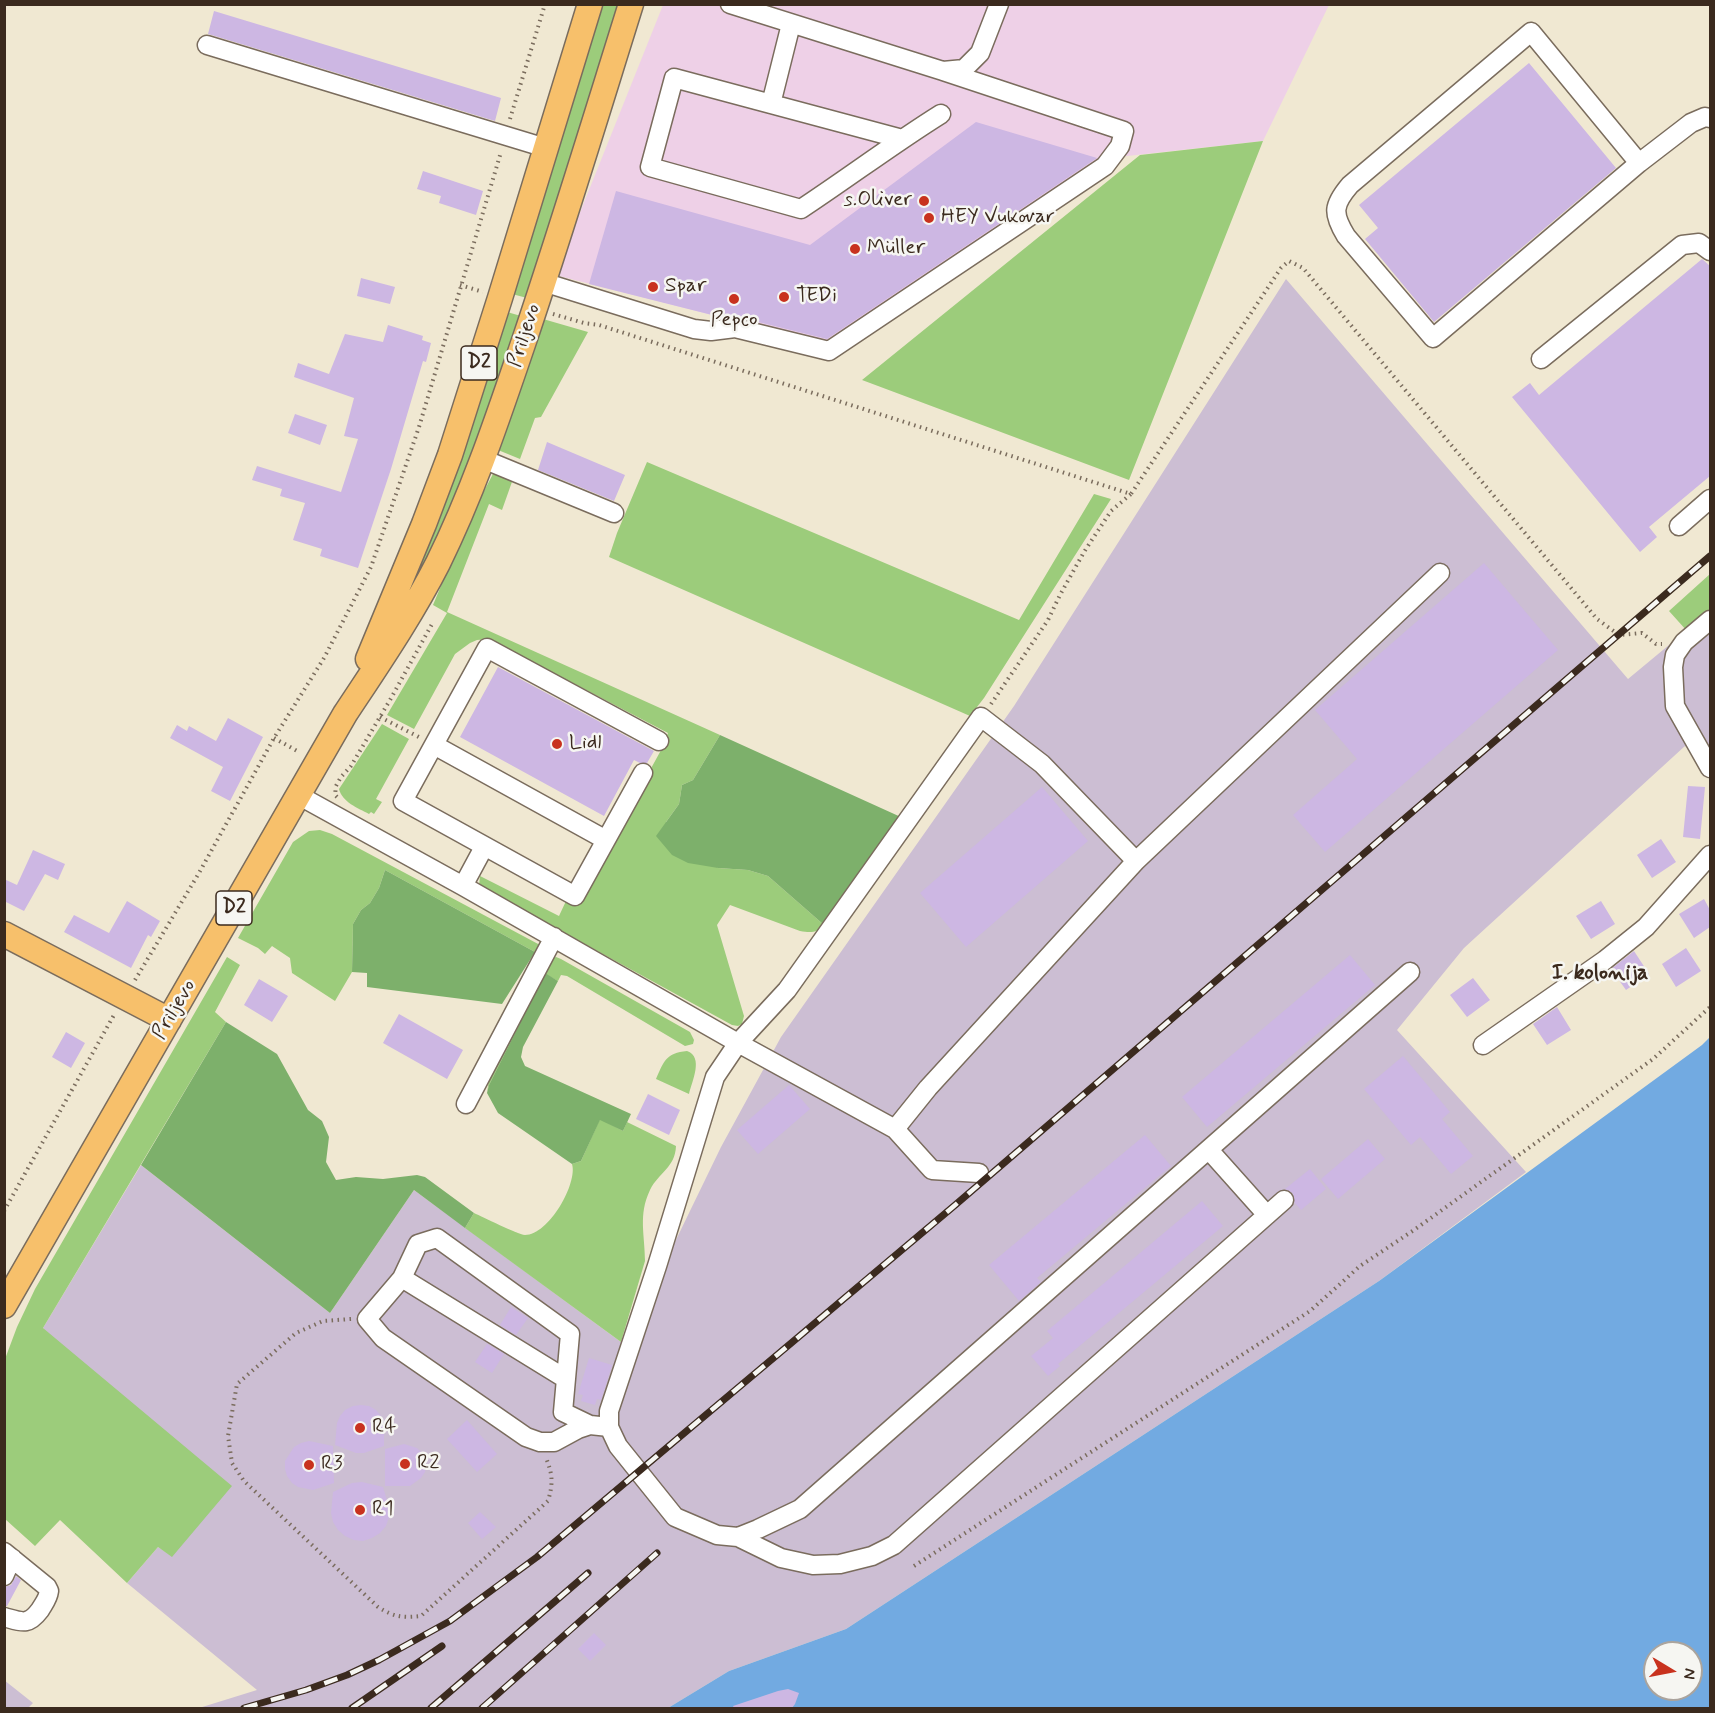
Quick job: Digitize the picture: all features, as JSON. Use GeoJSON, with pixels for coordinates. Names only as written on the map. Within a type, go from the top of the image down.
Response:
{"type":"FeatureCollection","features":[{"type":"Feature","properties":{"kind":"main road","name":"Priljevo"},"geometry":{"type":"LineString","coordinates":[[345,714],[424,524],[450,454],[590,4]]}},
{"type":"Feature","properties":{"kind":"main road","name":"Priljevo"},"geometry":{"type":"LineString","coordinates":[[4,1306],[345,714],[402,628],[460,515],[483,459],[535,309],[631,4]]}},
{"type":"Feature","properties":{"kind":"main road"},"geometry":{"type":"LineString","coordinates":[[4,933],[169,1020]]}},
{"type":"Feature","properties":{"kind":"street"},"geometry":{"type":"LineString","coordinates":[[543,282],[694,329],[711,331],[735,328],[829,351],[1105,166],[1120,146],[1124,131],[730,4]]}},
{"type":"Feature","properties":{"kind":"street"},"geometry":{"type":"LineString","coordinates":[[943,71],[964,69],[980,53],[999,4]]}},
{"type":"Feature","properties":{"kind":"street"},"geometry":{"type":"LineString","coordinates":[[771,104],[791,24]]}},
{"type":"Feature","properties":{"kind":"street"},"geometry":{"type":"LineString","coordinates":[[1639,163],[1531,32],[1350,185],[1341,196],[1335,209],[1338,224],[1346,236],[1433,338],[1639,163],[1691,123],[1705,117],[1710,118]]}},
{"type":"Feature","properties":{"kind":"street"},"geometry":{"type":"LineString","coordinates":[[207,45],[546,148]]}},
{"type":"Feature","properties":{"kind":"street"},"geometry":{"type":"LineString","coordinates":[[902,139],[674,78],[650,168],[801,209],[941,114]]}},
{"type":"Feature","properties":{"kind":"street"},"geometry":{"type":"LineString","coordinates":[[1542,359],[1682,244],[1699,243],[1710,251]]}},
{"type":"Feature","properties":{"kind":"street"},"geometry":{"type":"LineString","coordinates":[[483,459],[614,513]]}},
{"type":"Feature","properties":{"kind":"street"},"geometry":{"type":"LineString","coordinates":[[1679,526],[1710,499]]}},
{"type":"Feature","properties":{"kind":"street"},"geometry":{"type":"LineString","coordinates":[[896,1129],[928,1088],[1136,861],[1440,573]]}},
{"type":"Feature","properties":{"kind":"street"},"geometry":{"type":"LineString","coordinates":[[1710,620],[1684,642],[1675,655],[1673,667],[1675,706],[1710,768]]}},
{"type":"Feature","properties":{"kind":"street"},"geometry":{"type":"LineString","coordinates":[[643,773],[575,896],[403,801],[487,648],[659,741]]}},
{"type":"Feature","properties":{"kind":"street"},"geometry":{"type":"LineString","coordinates":[[1136,861],[1042,764],[981,717],[787,990],[738,1043],[715,1077],[657,1266],[609,1411],[609,1427],[618,1446],[675,1517],[717,1535],[738,1537],[781,1558],[813,1565],[840,1564],[872,1556],[894,1545],[1284,1200]]}},
{"type":"Feature","properties":{"kind":"street"},"geometry":{"type":"LineString","coordinates":[[434,745],[606,840]]}},
{"type":"Feature","properties":{"kind":"street"},"geometry":{"type":"LineString","coordinates":[[298,795],[554,937],[738,1043],[896,1129],[932,1170],[979,1173]]}},
{"type":"Feature","properties":{"kind":"street"},"geometry":{"type":"LineString","coordinates":[[463,886],[484,847]]}},
{"type":"Feature","properties":{"kind":"street"},"geometry":{"type":"LineString","coordinates":[[1483,1045],[1605,960],[1646,927],[1710,855]]}},
{"type":"Feature","properties":{"kind":"street"},"geometry":{"type":"LineString","coordinates":[[466,1104],[554,937]]}},
{"type":"Feature","properties":{"kind":"street"},"geometry":{"type":"LineString","coordinates":[[738,1537],[800,1509],[1410,972]]}},
{"type":"Feature","properties":{"kind":"street"},"geometry":{"type":"LineString","coordinates":[[1209,1150],[1267,1215]]}},
{"type":"Feature","properties":{"kind":"street"},"geometry":{"type":"LineString","coordinates":[[590,1425],[554,1442],[540,1442],[526,1437],[383,1338],[367,1319],[402,1278],[418,1244],[437,1238],[570,1334],[563,1412],[590,1425],[609,1427]]}},
{"type":"Feature","properties":{"kind":"street"},"geometry":{"type":"LineString","coordinates":[[402,1278],[566,1379]]}},
{"type":"Feature","properties":{"kind":"street"},"geometry":{"type":"LineString","coordinates":[[4,1576],[8,1555],[50,1592],[35,1617],[30,1621],[17,1621],[4,1617]]}},
{"type":"Feature","properties":{"kind":"path"},"geometry":{"type":"LineString","coordinates":[[981,717],[1048,620],[1084,552],[1111,511],[1131,494],[1281,268],[1289,261],[1303,268],[1597,619],[1619,635],[1642,633],[1656,644],[1684,642]]}},
{"type":"Feature","properties":{"kind":"path"},"geometry":{"type":"LineString","coordinates":[[4,1210],[125,996],[199,873],[274,738],[324,658],[370,567],[418,427],[460,285],[500,298]]}},
{"type":"Feature","properties":{"kind":"path"},"geometry":{"type":"LineString","coordinates":[[535,309],[599,325],[1131,494]]}},
{"type":"Feature","properties":{"kind":"path"},"geometry":{"type":"LineString","coordinates":[[342,801],[335,795],[336,786],[351,766],[432,624]]}},
{"type":"Feature","properties":{"kind":"path"},"geometry":{"type":"LineString","coordinates":[[380,717],[434,745]]}},
{"type":"Feature","properties":{"kind":"path"},"geometry":{"type":"LineString","coordinates":[[914,1566],[1310,1311],[1360,1266],[1653,1059],[1710,1007]]}},
{"type":"Feature","properties":{"kind":"path"},"geometry":{"type":"LineString","coordinates":[[367,1319],[323,1321],[296,1333],[237,1384],[228,1436],[232,1463],[244,1481],[378,1607],[390,1615],[404,1618],[421,1616],[548,1501],[552,1486],[551,1470],[540,1442]]}},
{"type":"Feature","properties":{"kind":"shaded area"},"geometry":{"type":"Polygon","coordinates":[[[663,5],[1329,5],[1263,141],[1100,159],[826,344],[555,275],[663,5]]]}},
{"type":"Feature","properties":{"kind":"shaded area"},"geometry":{"type":"Polygon","coordinates":[[[1286,279],[1628,679],[1710,611],[1710,773],[1685,746],[1464,948],[1397,1030],[1526,1172],[1379,1281],[846,1629],[729,1671],[668,1708],[199,1708],[257,1690],[127,1583],[158,1547],[172,1556],[43,1328],[141,1165],[330,1313],[414,1190],[625,1345],[721,1147],[781,1037],[1014,706],[1286,279]]]}},
{"type":"Feature","properties":{"kind":"shaded area"},"geometry":{"type":"Polygon","coordinates":[[[4,1680],[33,1703],[28,1708],[5,1708],[4,1680]]]}},
{"type":"Feature","properties":{"kind":"green space"},"geometry":{"type":"Polygon","coordinates":[[[600,5],[620,5],[527,298],[512,294],[600,5]]]}},
{"type":"Feature","properties":{"kind":"green space"},"geometry":{"type":"Polygon","coordinates":[[[1263,141],[1129,480],[862,380],[1140,155],[1263,141]]]}},
{"type":"Feature","properties":{"kind":"green space"},"geometry":{"type":"Polygon","coordinates":[[[507,312],[521,316],[459,492],[407,601],[410,584],[507,312]]]}},
{"type":"Feature","properties":{"kind":"green space"},"geometry":{"type":"Polygon","coordinates":[[[543,319],[588,332],[541,417],[535,418],[520,459],[498,450],[543,319]]]}},
{"type":"Feature","properties":{"kind":"green space"},"geometry":{"type":"Polygon","coordinates":[[[647,462],[1019,620],[1094,494],[1111,499],[984,698],[970,716],[609,557],[647,462]]]}},
{"type":"Feature","properties":{"kind":"green space"},"geometry":{"type":"Polygon","coordinates":[[[493,474],[513,479],[502,510],[489,504],[447,612],[720,735],[693,780],[682,785],[679,804],[666,822],[718,868],[748,870],[768,876],[824,925],[814,932],[800,931],[730,905],[717,925],[744,1016],[742,1024],[738,1026],[732,1025],[479,886],[480,876],[559,916],[566,901],[575,901],[581,896],[660,752],[668,733],[489,639],[470,643],[455,654],[414,729],[387,715],[447,613],[433,605],[468,521],[493,474]]]}},
{"type":"Feature","properties":{"kind":"green space"},"geometry":{"type":"Polygon","coordinates":[[[1710,574],[1710,611],[1687,631],[1669,611],[1710,574]]]}},
{"type":"Feature","properties":{"kind":"green space"},"geometry":{"type":"Polygon","coordinates":[[[382,724],[409,739],[376,799],[382,802],[374,814],[371,812],[369,814],[343,798],[339,789],[382,724]]]}},
{"type":"Feature","properties":{"kind":"green space"},"geometry":{"type":"Polygon","coordinates":[[[720,735],[903,818],[824,925],[768,876],[748,870],[688,863],[672,855],[656,836],[679,804],[682,785],[693,780],[720,735]]]}},
{"type":"Feature","properties":{"kind":"green space"},"geometry":{"type":"Polygon","coordinates":[[[320,830],[332,834],[540,945],[535,952],[385,870],[379,888],[353,924],[352,972],[335,1001],[292,973],[290,958],[272,946],[265,954],[238,938],[293,842],[309,831],[320,830]]]}},
{"type":"Feature","properties":{"kind":"green space"},"geometry":{"type":"Polygon","coordinates":[[[385,870],[535,952],[502,1004],[367,987],[367,973],[352,972],[353,924],[379,888],[385,870]]]}},
{"type":"Feature","properties":{"kind":"green space"},"geometry":{"type":"Polygon","coordinates":[[[227,957],[240,965],[215,1012],[226,1022],[43,1328],[232,1486],[172,1557],[158,1547],[127,1583],[60,1520],[35,1546],[5,1519],[5,1359],[35,1289],[227,957]]]}},
{"type":"Feature","properties":{"kind":"green space"},"geometry":{"type":"Polygon","coordinates":[[[556,957],[690,1032],[694,1040],[693,1044],[685,1046],[567,976],[561,975],[558,981],[545,974],[487,1093],[489,1079],[552,958],[556,957]]]}},
{"type":"Feature","properties":{"kind":"green space"},"geometry":{"type":"Polygon","coordinates":[[[545,973],[558,981],[523,1047],[521,1057],[525,1066],[631,1114],[623,1131],[600,1120],[581,1161],[572,1164],[498,1113],[487,1093],[545,973]]]}},
{"type":"Feature","properties":{"kind":"green space"},"geometry":{"type":"Polygon","coordinates":[[[226,1022],[277,1054],[308,1110],[322,1121],[329,1137],[326,1162],[336,1180],[356,1177],[383,1179],[417,1175],[425,1177],[474,1213],[465,1228],[414,1190],[330,1313],[141,1165],[226,1022]]]}},
{"type":"Feature","properties":{"kind":"green space"},"geometry":{"type":"Polygon","coordinates":[[[687,1051],[695,1058],[696,1064],[689,1094],[656,1079],[661,1067],[670,1056],[687,1051]]]}},
{"type":"Feature","properties":{"kind":"green space"},"geometry":{"type":"Polygon","coordinates":[[[600,1119],[623,1131],[627,1122],[676,1146],[673,1160],[654,1184],[646,1199],[643,1217],[645,1261],[621,1342],[465,1228],[474,1213],[525,1235],[534,1233],[543,1227],[560,1207],[571,1183],[572,1164],[581,1161],[600,1119]]]}},
{"type":"Feature","properties":{"kind":"water"},"geometry":{"type":"Polygon","coordinates":[[[1710,1037],[1710,1708],[668,1708],[729,1671],[846,1629],[1379,1281],[1710,1037]]]}},
{"type":"Feature","properties":{"kind":"building"},"geometry":{"type":"Polygon","coordinates":[[[214,11],[501,98],[495,121],[208,34],[214,11]]]}},
{"type":"Feature","properties":{"kind":"building"},"geometry":{"type":"Polygon","coordinates":[[[1529,63],[1616,168],[1434,322],[1365,239],[1378,228],[1359,205],[1529,63]]]}},
{"type":"Feature","properties":{"kind":"building","name":"HEY Vukovar"},"geometry":{"type":"Polygon","coordinates":[[[976,122],[1097,158],[827,339],[738,317],[724,318],[589,284],[616,191],[810,245],[976,122]]]}},
{"type":"Feature","properties":{"kind":"building"},"geometry":{"type":"Polygon","coordinates":[[[423,171],[483,191],[476,215],[439,203],[441,196],[417,189],[423,171]]]}},
{"type":"Feature","properties":{"kind":"building"},"geometry":{"type":"Polygon","coordinates":[[[1702,259],[1710,266],[1710,476],[1649,527],[1657,537],[1640,552],[1512,397],[1530,383],[1539,395],[1702,259]]]}},
{"type":"Feature","properties":{"kind":"building"},"geometry":{"type":"Polygon","coordinates":[[[361,278],[395,287],[390,304],[357,296],[361,278]]]}},
{"type":"Feature","properties":{"kind":"building"},"geometry":{"type":"Polygon","coordinates":[[[388,325],[423,336],[422,340],[431,343],[426,362],[423,361],[391,469],[358,568],[320,556],[322,549],[293,540],[305,503],[280,496],[282,489],[252,480],[257,466],[341,492],[358,439],[344,436],[354,398],[294,377],[298,363],[329,374],[345,334],[383,342],[388,325]]]}},
{"type":"Feature","properties":{"kind":"building"},"geometry":{"type":"Polygon","coordinates":[[[295,414],[327,425],[320,445],[288,433],[295,414]]]}},
{"type":"Feature","properties":{"kind":"building"},"geometry":{"type":"Polygon","coordinates":[[[547,442],[625,475],[614,501],[538,470],[547,442]]]}},
{"type":"Feature","properties":{"kind":"building"},"geometry":{"type":"Polygon","coordinates":[[[1484,563],[1558,650],[1325,852],[1293,815],[1357,759],[1315,710],[1484,563]]]}},
{"type":"Feature","properties":{"kind":"building","name":"Lidl"},"geometry":{"type":"Polygon","coordinates":[[[498,667],[654,751],[647,763],[634,760],[604,816],[460,737],[498,667]]]}},
{"type":"Feature","properties":{"kind":"building"},"geometry":{"type":"Polygon","coordinates":[[[228,718],[263,737],[230,801],[211,791],[223,767],[170,738],[177,725],[187,731],[189,726],[216,741],[228,718]]]}},
{"type":"Feature","properties":{"kind":"building"},"geometry":{"type":"Polygon","coordinates":[[[1688,786],[1705,787],[1700,839],[1683,837],[1688,786]]]}},
{"type":"Feature","properties":{"kind":"building"},"geometry":{"type":"Polygon","coordinates":[[[1042,787],[1088,841],[966,947],[920,893],[1042,787]]]}},
{"type":"Feature","properties":{"kind":"building"},"geometry":{"type":"Polygon","coordinates":[[[1661,839],[1676,862],[1652,878],[1637,855],[1661,839]]]}},
{"type":"Feature","properties":{"kind":"building"},"geometry":{"type":"Polygon","coordinates":[[[33,850],[65,864],[58,880],[45,874],[24,911],[4,901],[4,879],[17,885],[33,850]]]}},
{"type":"Feature","properties":{"kind":"building"},"geometry":{"type":"Polygon","coordinates":[[[1704,899],[1710,910],[1710,927],[1694,938],[1679,914],[1704,899]]]}},
{"type":"Feature","properties":{"kind":"building"},"geometry":{"type":"Polygon","coordinates":[[[127,901],[160,921],[151,937],[148,935],[131,968],[64,932],[74,915],[109,933],[127,901]]]}},
{"type":"Feature","properties":{"kind":"building"},"geometry":{"type":"Polygon","coordinates":[[[1601,901],[1615,924],[1591,939],[1576,916],[1601,901]]]}},
{"type":"Feature","properties":{"kind":"building"},"geometry":{"type":"Polygon","coordinates":[[[1686,948],[1701,971],[1676,987],[1662,964],[1686,948]]]}},
{"type":"Feature","properties":{"kind":"building"},"geometry":{"type":"Polygon","coordinates":[[[1634,951],[1649,974],[1626,990],[1611,969],[1634,951]]]}},
{"type":"Feature","properties":{"kind":"building"},"geometry":{"type":"Polygon","coordinates":[[[1350,955],[1375,985],[1207,1127],[1182,1097],[1350,955]]]}},
{"type":"Feature","properties":{"kind":"building"},"geometry":{"type":"Polygon","coordinates":[[[1473,978],[1490,1000],[1467,1017],[1450,995],[1473,978]]]}},
{"type":"Feature","properties":{"kind":"building"},"geometry":{"type":"Polygon","coordinates":[[[259,979],[288,996],[272,1022],[244,1005],[259,979]]]}},
{"type":"Feature","properties":{"kind":"building"},"geometry":{"type":"Polygon","coordinates":[[[1557,1007],[1571,1030],[1547,1045],[1533,1024],[1557,1007]]]}},
{"type":"Feature","properties":{"kind":"building"},"geometry":{"type":"Polygon","coordinates":[[[399,1014],[463,1050],[447,1079],[383,1043],[399,1014]]]}},
{"type":"Feature","properties":{"kind":"building"},"geometry":{"type":"Polygon","coordinates":[[[66,1032],[85,1043],[71,1068],[52,1057],[66,1032]]]}},
{"type":"Feature","properties":{"kind":"building"},"geometry":{"type":"Polygon","coordinates":[[[1403,1056],[1450,1112],[1442,1119],[1473,1156],[1451,1174],[1420,1137],[1411,1145],[1364,1089],[1403,1056]]]}},
{"type":"Feature","properties":{"kind":"building"},"geometry":{"type":"Polygon","coordinates":[[[789,1085],[810,1109],[758,1154],[737,1130],[789,1085]]]}},
{"type":"Feature","properties":{"kind":"building"},"geometry":{"type":"Polygon","coordinates":[[[648,1094],[680,1110],[669,1135],[636,1119],[648,1094]]]}},
{"type":"Feature","properties":{"kind":"building"},"geometry":{"type":"Polygon","coordinates":[[[1145,1135],[1171,1166],[1037,1278],[1041,1282],[1019,1301],[989,1265],[1145,1135]]]}},
{"type":"Feature","properties":{"kind":"building"},"geometry":{"type":"Polygon","coordinates":[[[1368,1139],[1385,1159],[1338,1199],[1321,1179],[1368,1139]]]}},
{"type":"Feature","properties":{"kind":"building"},"geometry":{"type":"Polygon","coordinates":[[[1310,1169],[1326,1189],[1301,1210],[1295,1203],[1293,1193],[1285,1189],[1310,1169]]]}},
{"type":"Feature","properties":{"kind":"building"},"geometry":{"type":"Polygon","coordinates":[[[1202,1201],[1223,1226],[1058,1364],[1060,1366],[1048,1376],[1031,1356],[1053,1338],[1047,1331],[1202,1201]]]}},
{"type":"Feature","properties":{"kind":"building"},"geometry":{"type":"Polygon","coordinates":[[[511,1307],[528,1318],[516,1335],[500,1325],[511,1307]]]}},
{"type":"Feature","properties":{"kind":"building"},"geometry":{"type":"Polygon","coordinates":[[[487,1344],[504,1354],[492,1373],[475,1362],[487,1344]]]}},
{"type":"Feature","properties":{"kind":"building"},"geometry":{"type":"Polygon","coordinates":[[[589,1358],[612,1365],[601,1400],[597,1399],[595,1405],[581,1401],[583,1395],[578,1394],[589,1358]]]}},
{"type":"Feature","properties":{"kind":"building","name":"R4"},"geometry":{"type":"Polygon","coordinates":[[[361,1405],[369,1406],[381,1416],[384,1424],[384,1446],[364,1453],[356,1453],[335,1445],[337,1423],[345,1410],[361,1405]]]}},
{"type":"Feature","properties":{"kind":"building"},"geometry":{"type":"Polygon","coordinates":[[[467,1420],[497,1454],[477,1472],[447,1439],[467,1420]]]}},
{"type":"Feature","properties":{"kind":"building","name":"R3"},"geometry":{"type":"Polygon","coordinates":[[[309,1441],[333,1446],[334,1483],[313,1490],[298,1487],[292,1483],[285,1469],[285,1461],[294,1447],[309,1441]]]}},
{"type":"Feature","properties":{"kind":"building","name":"R2"},"geometry":{"type":"Polygon","coordinates":[[[404,1444],[417,1448],[422,1453],[426,1466],[425,1472],[410,1486],[385,1486],[385,1449],[404,1444]]]}},
{"type":"Feature","properties":{"kind":"building","name":"R1"},"geometry":{"type":"Polygon","coordinates":[[[362,1482],[383,1487],[389,1507],[386,1526],[380,1533],[363,1541],[354,1540],[338,1530],[331,1513],[333,1492],[352,1483],[362,1482]]]}},
{"type":"Feature","properties":{"kind":"building"},"geometry":{"type":"Polygon","coordinates":[[[480,1512],[496,1527],[482,1539],[468,1523],[480,1512]]]}},
{"type":"Feature","properties":{"kind":"building"},"geometry":{"type":"Polygon","coordinates":[[[16,1576],[21,1580],[7,1606],[4,1606],[4,1587],[11,1585],[16,1576]]]}},
{"type":"Feature","properties":{"kind":"building"},"geometry":{"type":"Polygon","coordinates":[[[594,1633],[606,1645],[590,1661],[578,1649],[594,1633]]]}},
{"type":"Feature","properties":{"kind":"building"},"geometry":{"type":"Polygon","coordinates":[[[788,1689],[799,1693],[792,1708],[734,1708],[733,1706],[778,1691],[788,1689]]]}},
{"type":"Feature","properties":{"kind":"railway"},"geometry":{"type":"LineString","coordinates":[[244,1708],[306,1690],[379,1660],[450,1621],[537,1557],[954,1206],[1710,556]]}},
{"type":"Feature","properties":{"kind":"railway"},"geometry":{"type":"LineString","coordinates":[[482,1708],[657,1553]]}},
{"type":"Feature","properties":{"kind":"railway"},"geometry":{"type":"LineString","coordinates":[[431,1708],[588,1573]]}},
{"type":"Feature","properties":{"kind":"railway"},"geometry":{"type":"LineString","coordinates":[[352,1708],[442,1646]]}},
{"type":"Feature","properties":{"kind":"place","name":"s.Oliver"},"geometry":{"type":"Point","coordinates":[924,201]}},
{"type":"Feature","properties":{"kind":"place","name":"HEY Vukovar"},"geometry":{"type":"Point","coordinates":[929,218]}},
{"type":"Feature","properties":{"kind":"place","name":"Müller"},"geometry":{"type":"Point","coordinates":[855,249]}},
{"type":"Feature","properties":{"kind":"place","name":"Spar"},"geometry":{"type":"Point","coordinates":[653,287]}},
{"type":"Feature","properties":{"kind":"place","name":"TEDi"},"geometry":{"type":"Point","coordinates":[784,297]}},
{"type":"Feature","properties":{"kind":"place","name":"Pepco"},"geometry":{"type":"Point","coordinates":[734,299]}},
{"type":"Feature","properties":{"kind":"place","name":"Lidl"},"geometry":{"type":"Point","coordinates":[557,744]}},
{"type":"Feature","properties":{"kind":"place","name":"R4"},"geometry":{"type":"Point","coordinates":[360,1428]}},
{"type":"Feature","properties":{"kind":"place","name":"R2"},"geometry":{"type":"Point","coordinates":[405,1464]}},
{"type":"Feature","properties":{"kind":"place","name":"R3"},"geometry":{"type":"Point","coordinates":[309,1465]}},
{"type":"Feature","properties":{"kind":"place","name":"R1"},"geometry":{"type":"Point","coordinates":[360,1510]}},
{"type":"Feature","properties":{"kind":"district","name":"I. kolonija"},"geometry":{"type":"Point","coordinates":[1600,974]}}]}
